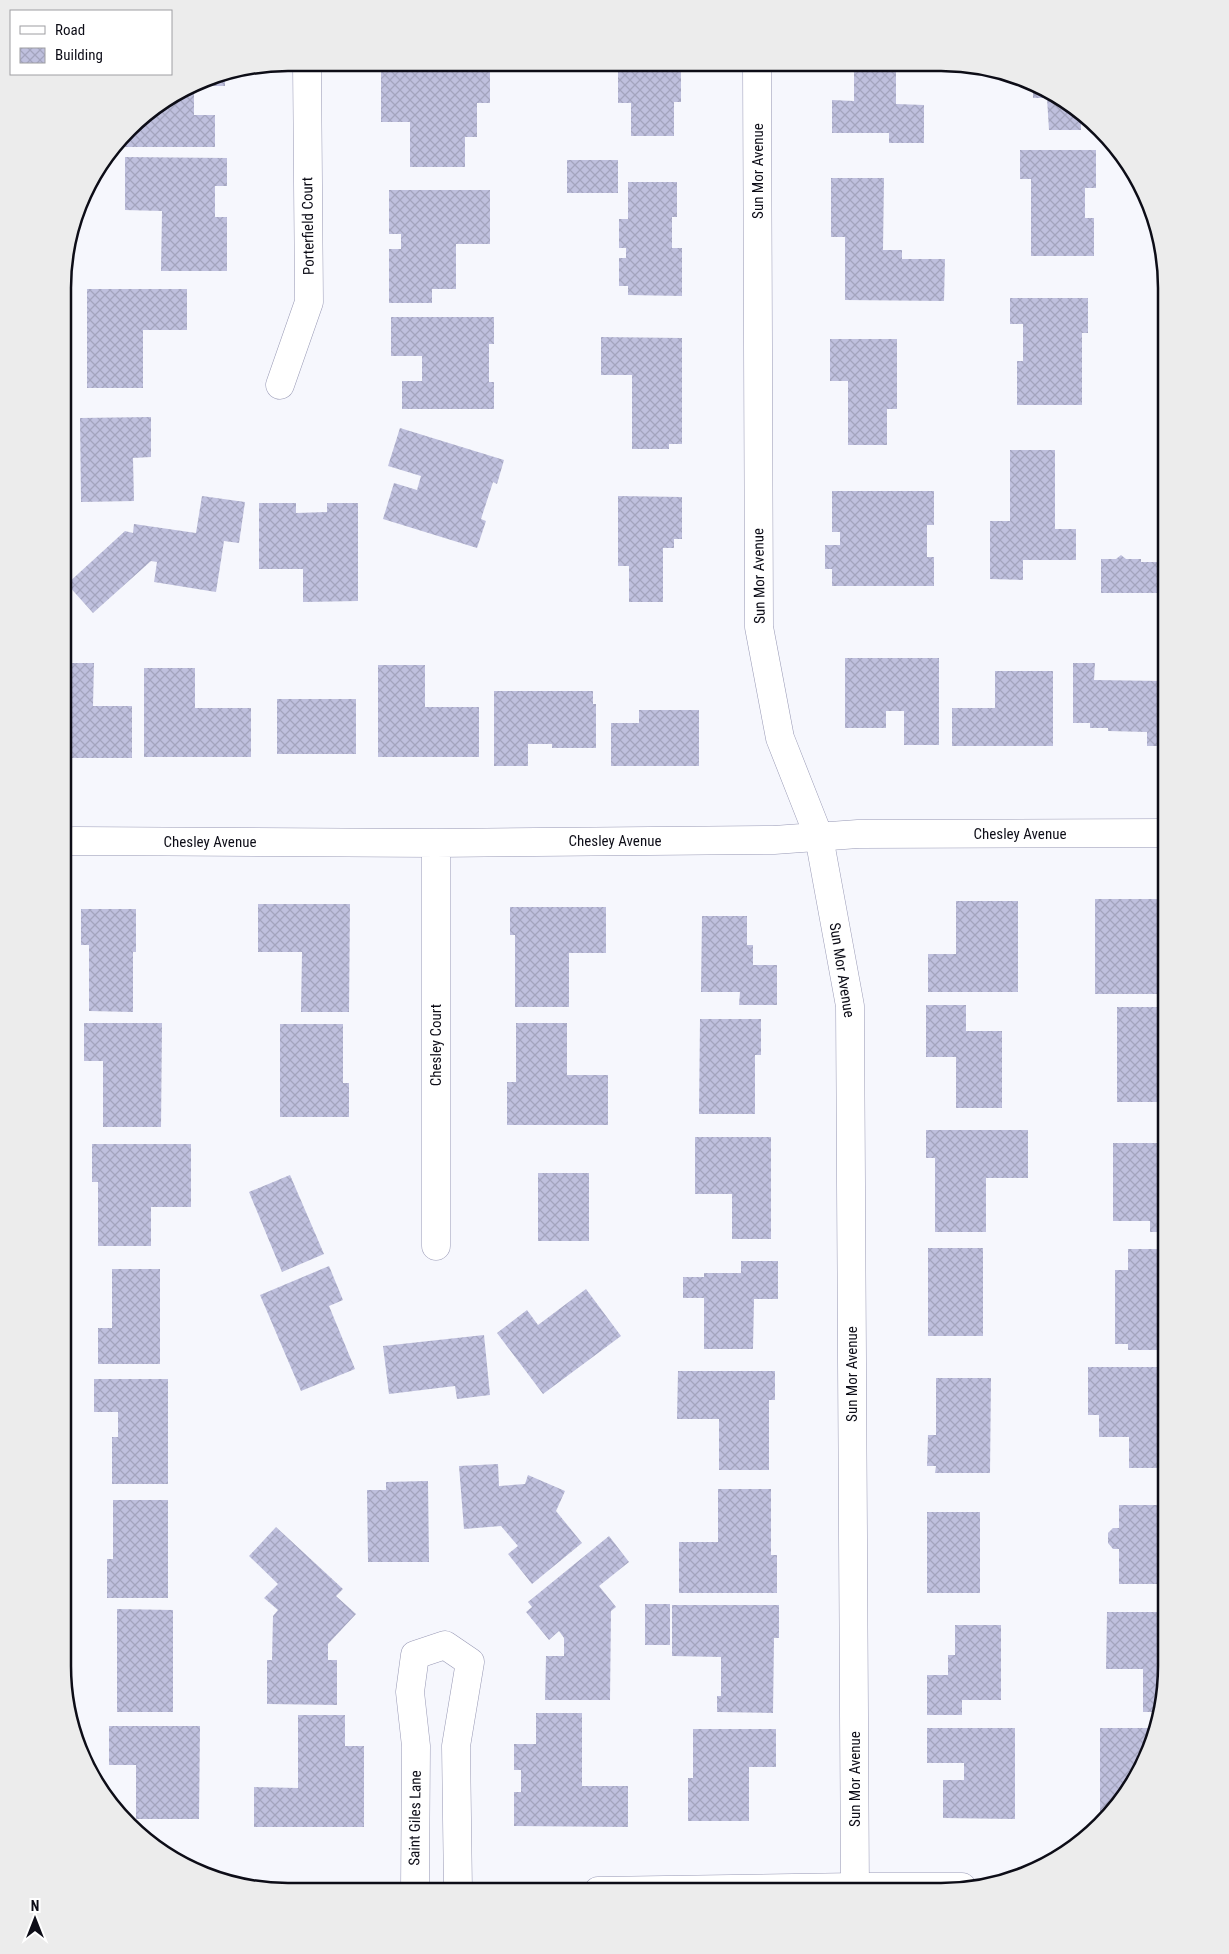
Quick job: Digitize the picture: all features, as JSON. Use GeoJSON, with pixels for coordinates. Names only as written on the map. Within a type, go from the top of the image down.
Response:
{"type":"FeatureCollection","features":[{"type":"Feature","properties":{"kind":"street","name":"Porterfield Court"},"geometry":{"type":"LineString","coordinates":[[280,385],[309,302],[307,71]]}},
{"type":"Feature","properties":{"kind":"street","name":"Sun Mor Avenue"},"geometry":{"type":"LineString","coordinates":[[757,71],[759,627],[780,738],[819,837],[850,1006],[855,1883]]}},
{"type":"Feature","properties":{"kind":"street","name":"Chesley Avenue"},"geometry":{"type":"LineString","coordinates":[[71,841],[436,843],[774,840],[868,834],[1158,833]]}},
{"type":"Feature","properties":{"kind":"street","name":"Chesley Court"},"geometry":{"type":"LineString","coordinates":[[436,843],[436,1246]]}},
{"type":"Feature","properties":{"kind":"street","name":"Saint Giles Lane"},"geometry":{"type":"LineString","coordinates":[[415,1883],[416,1746],[410,1692],[415,1655],[445,1646],[470,1662],[456,1746],[458,1883]]}},
{"type":"Feature","properties":{"kind":"street"},"geometry":{"type":"LineString","coordinates":[[416,1746],[456,1746]]}},
{"type":"Feature","properties":{"kind":"building"},"geometry":{"type":"Polygon","coordinates":[[[381,71],[490,71],[490,103],[477,103],[477,137],[465,137],[465,167],[410,167],[410,122],[381,122],[381,71]]]}},
{"type":"Feature","properties":{"kind":"building"},"geometry":{"type":"Polygon","coordinates":[[[618,71],[681,71],[681,102],[674,102],[674,136],[631,136],[631,103],[618,103],[618,71]]]}},
{"type":"Feature","properties":{"kind":"building"},"geometry":{"type":"Polygon","coordinates":[[[854,71],[896,71],[896,104],[924,105],[924,143],[889,143],[889,133],[832,133],[832,100],[854,101],[854,71]]]}},
{"type":"Feature","properties":{"kind":"building"},"geometry":{"type":"Polygon","coordinates":[[[225,81],[225,86],[211,86],[225,81]]]}},
{"type":"Feature","properties":{"kind":"building"},"geometry":{"type":"Polygon","coordinates":[[[1033,92],[1045,98],[1033,98],[1033,92]]]}},
{"type":"Feature","properties":{"kind":"building"},"geometry":{"type":"Polygon","coordinates":[[[194,93],[194,115],[215,115],[215,147],[123,147],[156,116],[194,93]]]}},
{"type":"Feature","properties":{"kind":"building"},"geometry":{"type":"Polygon","coordinates":[[[1047,99],[1081,123],[1081,130],[1049,130],[1047,99]]]}},
{"type":"Feature","properties":{"kind":"building"},"geometry":{"type":"Polygon","coordinates":[[[1020,150],[1096,150],[1096,188],[1085,188],[1085,218],[1094,218],[1094,256],[1031,256],[1031,179],[1020,179],[1020,150]]]}},
{"type":"Feature","properties":{"kind":"building"},"geometry":{"type":"Polygon","coordinates":[[[125,157],[227,158],[227,186],[215,186],[215,217],[227,217],[227,271],[161,271],[162,211],[125,210],[125,157]]]}},
{"type":"Feature","properties":{"kind":"building"},"geometry":{"type":"Polygon","coordinates":[[[567,160],[618,160],[618,193],[567,193],[567,160]]]}},
{"type":"Feature","properties":{"kind":"building"},"geometry":{"type":"Polygon","coordinates":[[[831,178],[884,178],[883,250],[902,250],[902,259],[945,259],[944,301],[845,300],[845,237],[831,237],[831,178]]]}},
{"type":"Feature","properties":{"kind":"building"},"geometry":{"type":"Polygon","coordinates":[[[628,182],[677,182],[677,217],[672,217],[672,248],[682,248],[682,296],[628,295],[628,286],[619,286],[619,258],[626,258],[626,248],[619,248],[619,219],[628,219],[628,182]]]}},
{"type":"Feature","properties":{"kind":"building"},"geometry":{"type":"Polygon","coordinates":[[[389,190],[490,190],[490,244],[456,244],[456,289],[432,289],[432,303],[389,303],[389,249],[401,249],[401,234],[389,234],[389,190]]]}},
{"type":"Feature","properties":{"kind":"building"},"geometry":{"type":"Polygon","coordinates":[[[87,289],[187,289],[187,330],[143,330],[143,388],[87,388],[87,289]]]}},
{"type":"Feature","properties":{"kind":"building"},"geometry":{"type":"Polygon","coordinates":[[[1010,298],[1088,298],[1088,333],[1082,333],[1082,405],[1017,405],[1017,361],[1023,361],[1023,324],[1010,324],[1010,298]]]}},
{"type":"Feature","properties":{"kind":"building"},"geometry":{"type":"Polygon","coordinates":[[[391,317],[494,317],[494,344],[489,344],[489,382],[494,382],[494,409],[402,409],[402,381],[422,381],[422,356],[391,356],[391,317]]]}},
{"type":"Feature","properties":{"kind":"building"},"geometry":{"type":"Polygon","coordinates":[[[601,337],[682,338],[682,444],[669,444],[669,449],[632,449],[632,375],[601,375],[601,337]]]}},
{"type":"Feature","properties":{"kind":"building"},"geometry":{"type":"Polygon","coordinates":[[[830,339],[897,339],[897,409],[887,409],[887,445],[848,445],[848,381],[830,381],[830,339]]]}},
{"type":"Feature","properties":{"kind":"building"},"geometry":{"type":"Polygon","coordinates":[[[151,417],[151,457],[133,458],[134,501],[81,502],[80,418],[151,417]]]}},
{"type":"Feature","properties":{"kind":"building"},"geometry":{"type":"Polygon","coordinates":[[[400,428],[504,460],[497,484],[493,482],[481,519],[486,521],[477,548],[383,519],[394,483],[417,490],[421,476],[388,466],[400,428]]]}},
{"type":"Feature","properties":{"kind":"building"},"geometry":{"type":"Polygon","coordinates":[[[1010,450],[1055,450],[1055,529],[1076,529],[1076,560],[1023,560],[1023,580],[990,579],[990,521],[1010,521],[1010,450]]]}},
{"type":"Feature","properties":{"kind":"building"},"geometry":{"type":"Polygon","coordinates":[[[832,491],[934,491],[934,525],[927,525],[927,557],[934,557],[934,586],[832,586],[832,569],[825,569],[825,545],[840,545],[840,532],[832,532],[832,491]]]}},
{"type":"Feature","properties":{"kind":"building"},"geometry":{"type":"Polygon","coordinates":[[[202,496],[245,502],[239,543],[224,541],[216,592],[154,582],[157,562],[151,561],[93,613],[71,588],[71,580],[125,531],[133,533],[134,524],[196,533],[202,496]]]}},
{"type":"Feature","properties":{"kind":"building"},"geometry":{"type":"Polygon","coordinates":[[[618,496],[682,497],[682,539],[674,539],[674,548],[663,548],[663,602],[629,602],[629,566],[618,566],[618,496]]]}},
{"type":"Feature","properties":{"kind":"building"},"geometry":{"type":"Polygon","coordinates":[[[259,503],[296,503],[296,513],[327,512],[327,503],[358,503],[358,601],[303,602],[303,569],[259,569],[259,503]]]}},
{"type":"Feature","properties":{"kind":"building"},"geometry":{"type":"Polygon","coordinates":[[[1121,555],[1126,559],[1141,559],[1141,562],[1158,562],[1158,593],[1101,593],[1101,559],[1116,559],[1121,555]]]}},
{"type":"Feature","properties":{"kind":"building"},"geometry":{"type":"Polygon","coordinates":[[[845,658],[939,658],[939,745],[904,745],[904,711],[886,711],[886,728],[845,728],[845,658]]]}},
{"type":"Feature","properties":{"kind":"building"},"geometry":{"type":"Polygon","coordinates":[[[71,663],[94,663],[93,706],[132,706],[132,758],[71,758],[71,663]]]}},
{"type":"Feature","properties":{"kind":"building"},"geometry":{"type":"Polygon","coordinates":[[[1073,663],[1095,663],[1094,680],[1158,681],[1158,746],[1147,746],[1147,732],[1108,731],[1108,728],[1090,728],[1090,723],[1073,723],[1073,663]]]}},
{"type":"Feature","properties":{"kind":"building"},"geometry":{"type":"Polygon","coordinates":[[[378,665],[425,665],[425,707],[479,707],[479,757],[378,757],[378,665]]]}},
{"type":"Feature","properties":{"kind":"building"},"geometry":{"type":"Polygon","coordinates":[[[144,668],[195,668],[195,708],[251,708],[251,757],[144,757],[144,668]]]}},
{"type":"Feature","properties":{"kind":"building"},"geometry":{"type":"Polygon","coordinates":[[[995,671],[1053,671],[1053,746],[952,746],[952,708],[995,708],[995,671]]]}},
{"type":"Feature","properties":{"kind":"building"},"geometry":{"type":"Polygon","coordinates":[[[494,691],[593,691],[593,704],[596,704],[596,748],[552,748],[552,744],[528,744],[528,766],[494,766],[494,691]]]}},
{"type":"Feature","properties":{"kind":"building"},"geometry":{"type":"Polygon","coordinates":[[[277,699],[356,699],[356,754],[277,754],[277,699]]]}},
{"type":"Feature","properties":{"kind":"building"},"geometry":{"type":"Polygon","coordinates":[[[639,710],[699,710],[699,766],[611,766],[611,723],[639,723],[639,710]]]}},
{"type":"Feature","properties":{"kind":"building"},"geometry":{"type":"Polygon","coordinates":[[[1095,899],[1158,899],[1158,994],[1095,994],[1095,899]]]}},
{"type":"Feature","properties":{"kind":"building"},"geometry":{"type":"Polygon","coordinates":[[[956,901],[1018,901],[1018,992],[928,992],[928,954],[956,954],[956,901]]]}},
{"type":"Feature","properties":{"kind":"building"},"geometry":{"type":"Polygon","coordinates":[[[258,904],[350,904],[349,1012],[301,1012],[302,952],[258,952],[258,904]]]}},
{"type":"Feature","properties":{"kind":"building"},"geometry":{"type":"Polygon","coordinates":[[[510,907],[606,907],[606,953],[569,953],[569,1007],[515,1007],[515,935],[510,935],[510,907]]]}},
{"type":"Feature","properties":{"kind":"building"},"geometry":{"type":"Polygon","coordinates":[[[81,909],[136,909],[136,952],[133,952],[133,1012],[89,1011],[89,945],[81,945],[81,909]]]}},
{"type":"Feature","properties":{"kind":"building"},"geometry":{"type":"Polygon","coordinates":[[[702,916],[747,916],[747,945],[753,945],[753,965],[777,965],[777,1005],[739,1005],[740,992],[701,992],[702,916]]]}},
{"type":"Feature","properties":{"kind":"building"},"geometry":{"type":"Polygon","coordinates":[[[926,1005],[966,1005],[966,1031],[1002,1031],[1002,1108],[956,1108],[956,1057],[926,1057],[926,1005]]]}},
{"type":"Feature","properties":{"kind":"building"},"geometry":{"type":"Polygon","coordinates":[[[1117,1007],[1158,1007],[1158,1102],[1117,1102],[1117,1007]]]}},
{"type":"Feature","properties":{"kind":"building"},"geometry":{"type":"Polygon","coordinates":[[[700,1019],[761,1019],[761,1055],[755,1055],[755,1114],[699,1114],[700,1019]]]}},
{"type":"Feature","properties":{"kind":"building"},"geometry":{"type":"Polygon","coordinates":[[[84,1023],[162,1023],[161,1127],[103,1127],[103,1061],[84,1061],[84,1023]]]}},
{"type":"Feature","properties":{"kind":"building"},"geometry":{"type":"Polygon","coordinates":[[[516,1023],[567,1023],[567,1075],[608,1075],[608,1125],[507,1125],[507,1082],[516,1082],[516,1023]]]}},
{"type":"Feature","properties":{"kind":"building"},"geometry":{"type":"Polygon","coordinates":[[[280,1024],[343,1024],[343,1083],[349,1083],[349,1117],[280,1117],[280,1024]]]}},
{"type":"Feature","properties":{"kind":"building"},"geometry":{"type":"Polygon","coordinates":[[[926,1130],[1028,1130],[1028,1178],[986,1178],[986,1232],[935,1232],[935,1158],[926,1158],[926,1130]]]}},
{"type":"Feature","properties":{"kind":"building"},"geometry":{"type":"Polygon","coordinates":[[[695,1137],[771,1137],[771,1239],[732,1239],[732,1194],[695,1194],[695,1137]]]}},
{"type":"Feature","properties":{"kind":"building"},"geometry":{"type":"Polygon","coordinates":[[[1113,1143],[1158,1143],[1158,1232],[1150,1232],[1150,1221],[1113,1221],[1113,1143]]]}},
{"type":"Feature","properties":{"kind":"building"},"geometry":{"type":"Polygon","coordinates":[[[92,1144],[191,1144],[191,1207],[151,1207],[151,1246],[98,1246],[98,1182],[92,1182],[92,1144]]]}},
{"type":"Feature","properties":{"kind":"building"},"geometry":{"type":"Polygon","coordinates":[[[538,1173],[589,1173],[589,1241],[538,1241],[538,1173]]]}},
{"type":"Feature","properties":{"kind":"building"},"geometry":{"type":"Polygon","coordinates":[[[290,1175],[324,1254],[282,1272],[249,1192],[290,1175]]]}},
{"type":"Feature","properties":{"kind":"building"},"geometry":{"type":"Polygon","coordinates":[[[928,1248],[983,1248],[983,1336],[928,1336],[928,1248]]]}},
{"type":"Feature","properties":{"kind":"building"},"geometry":{"type":"Polygon","coordinates":[[[1128,1249],[1158,1249],[1158,1350],[1128,1350],[1128,1344],[1115,1344],[1115,1270],[1128,1270],[1128,1249]]]}},
{"type":"Feature","properties":{"kind":"building"},"geometry":{"type":"Polygon","coordinates":[[[741,1261],[778,1261],[778,1299],[754,1299],[753,1349],[704,1349],[704,1298],[683,1298],[683,1277],[704,1277],[704,1273],[741,1273],[741,1261]]]}},
{"type":"Feature","properties":{"kind":"building"},"geometry":{"type":"Polygon","coordinates":[[[329,1266],[343,1300],[329,1306],[355,1369],[301,1391],[260,1295],[329,1266]]]}},
{"type":"Feature","properties":{"kind":"building"},"geometry":{"type":"Polygon","coordinates":[[[112,1269],[160,1269],[160,1364],[98,1364],[98,1328],[112,1328],[112,1269]]]}},
{"type":"Feature","properties":{"kind":"building"},"geometry":{"type":"Polygon","coordinates":[[[586,1289],[621,1336],[543,1394],[497,1333],[527,1310],[538,1325],[586,1289]]]}},
{"type":"Feature","properties":{"kind":"building"},"geometry":{"type":"Polygon","coordinates":[[[484,1335],[490,1395],[457,1399],[455,1386],[389,1394],[383,1346],[484,1335]]]}},
{"type":"Feature","properties":{"kind":"building"},"geometry":{"type":"Polygon","coordinates":[[[1088,1367],[1158,1367],[1158,1468],[1129,1468],[1129,1437],[1099,1437],[1099,1415],[1088,1415],[1088,1367]]]}},
{"type":"Feature","properties":{"kind":"building"},"geometry":{"type":"Polygon","coordinates":[[[678,1371],[775,1371],[775,1400],[769,1400],[769,1470],[719,1470],[719,1419],[677,1419],[678,1371]]]}},
{"type":"Feature","properties":{"kind":"building"},"geometry":{"type":"Polygon","coordinates":[[[936,1378],[991,1378],[990,1473],[935,1473],[936,1466],[927,1466],[928,1435],[936,1435],[936,1378]]]}},
{"type":"Feature","properties":{"kind":"building"},"geometry":{"type":"Polygon","coordinates":[[[94,1379],[168,1379],[168,1484],[112,1484],[112,1437],[118,1437],[118,1412],[94,1412],[94,1379]]]}},
{"type":"Feature","properties":{"kind":"building"},"geometry":{"type":"Polygon","coordinates":[[[498,1464],[499,1486],[525,1484],[528,1475],[565,1491],[556,1511],[582,1543],[532,1584],[508,1554],[518,1546],[501,1526],[464,1529],[459,1466],[498,1464]]]}},
{"type":"Feature","properties":{"kind":"building"},"geometry":{"type":"Polygon","coordinates":[[[428,1481],[429,1562],[368,1562],[367,1490],[386,1490],[386,1482],[428,1481]]]}},
{"type":"Feature","properties":{"kind":"building"},"geometry":{"type":"Polygon","coordinates":[[[718,1489],[771,1489],[771,1555],[777,1555],[777,1593],[679,1593],[679,1542],[718,1542],[718,1489]]]}},
{"type":"Feature","properties":{"kind":"building"},"geometry":{"type":"Polygon","coordinates":[[[113,1500],[168,1500],[168,1598],[107,1598],[107,1559],[113,1559],[113,1500]]]}},
{"type":"Feature","properties":{"kind":"building"},"geometry":{"type":"Polygon","coordinates":[[[1119,1505],[1158,1505],[1158,1584],[1119,1584],[1119,1549],[1113,1549],[1108,1543],[1108,1533],[1113,1528],[1119,1528],[1119,1505]]]}},
{"type":"Feature","properties":{"kind":"building"},"geometry":{"type":"Polygon","coordinates":[[[927,1512],[980,1512],[980,1593],[927,1593],[927,1512]]]}},
{"type":"Feature","properties":{"kind":"building"},"geometry":{"type":"Polygon","coordinates":[[[276,1527],[343,1589],[336,1596],[356,1614],[328,1644],[328,1660],[337,1660],[337,1705],[267,1704],[267,1660],[272,1660],[273,1616],[278,1610],[264,1598],[278,1584],[249,1556],[276,1527]]]}},
{"type":"Feature","properties":{"kind":"building"},"geometry":{"type":"Polygon","coordinates":[[[609,1536],[629,1562],[599,1586],[616,1607],[611,1611],[610,1700],[545,1700],[546,1656],[564,1656],[564,1638],[559,1631],[549,1640],[526,1612],[532,1607],[528,1602],[609,1536]]]}},
{"type":"Feature","properties":{"kind":"building"},"geometry":{"type":"Polygon","coordinates":[[[645,1604],[670,1604],[670,1645],[645,1645],[645,1604]]]}},
{"type":"Feature","properties":{"kind":"building"},"geometry":{"type":"Polygon","coordinates":[[[672,1605],[779,1605],[779,1638],[774,1638],[773,1713],[717,1712],[717,1696],[721,1696],[721,1657],[672,1656],[672,1605]]]}},
{"type":"Feature","properties":{"kind":"building"},"geometry":{"type":"Polygon","coordinates":[[[117,1609],[173,1610],[173,1712],[117,1712],[117,1609]]]}},
{"type":"Feature","properties":{"kind":"building"},"geometry":{"type":"Polygon","coordinates":[[[1107,1612],[1158,1612],[1158,1665],[1153,1712],[1143,1712],[1143,1669],[1106,1669],[1107,1612]]]}},
{"type":"Feature","properties":{"kind":"building"},"geometry":{"type":"Polygon","coordinates":[[[955,1625],[1001,1625],[1001,1700],[962,1700],[962,1715],[927,1715],[927,1675],[948,1675],[948,1655],[955,1655],[955,1625]]]}},
{"type":"Feature","properties":{"kind":"building"},"geometry":{"type":"Polygon","coordinates":[[[536,1713],[582,1713],[582,1786],[628,1786],[628,1827],[514,1826],[514,1792],[521,1792],[521,1770],[514,1770],[514,1744],[536,1744],[536,1713]]]}},
{"type":"Feature","properties":{"kind":"building"},"geometry":{"type":"Polygon","coordinates":[[[298,1715],[345,1715],[345,1746],[364,1746],[364,1827],[254,1827],[254,1787],[298,1788],[298,1715]]]}},
{"type":"Feature","properties":{"kind":"building"},"geometry":{"type":"Polygon","coordinates":[[[109,1726],[200,1726],[199,1819],[136,1819],[136,1765],[109,1765],[109,1726]]]}},
{"type":"Feature","properties":{"kind":"building"},"geometry":{"type":"Polygon","coordinates":[[[927,1728],[1015,1728],[1015,1819],[943,1818],[943,1780],[964,1780],[964,1763],[927,1763],[927,1728]]]}},
{"type":"Feature","properties":{"kind":"building"},"geometry":{"type":"Polygon","coordinates":[[[1100,1728],[1148,1728],[1129,1774],[1113,1798],[1100,1812],[1100,1728]]]}},
{"type":"Feature","properties":{"kind":"building"},"geometry":{"type":"Polygon","coordinates":[[[693,1729],[776,1729],[776,1767],[749,1767],[749,1821],[688,1821],[688,1778],[693,1778],[693,1729]]]}}]}
